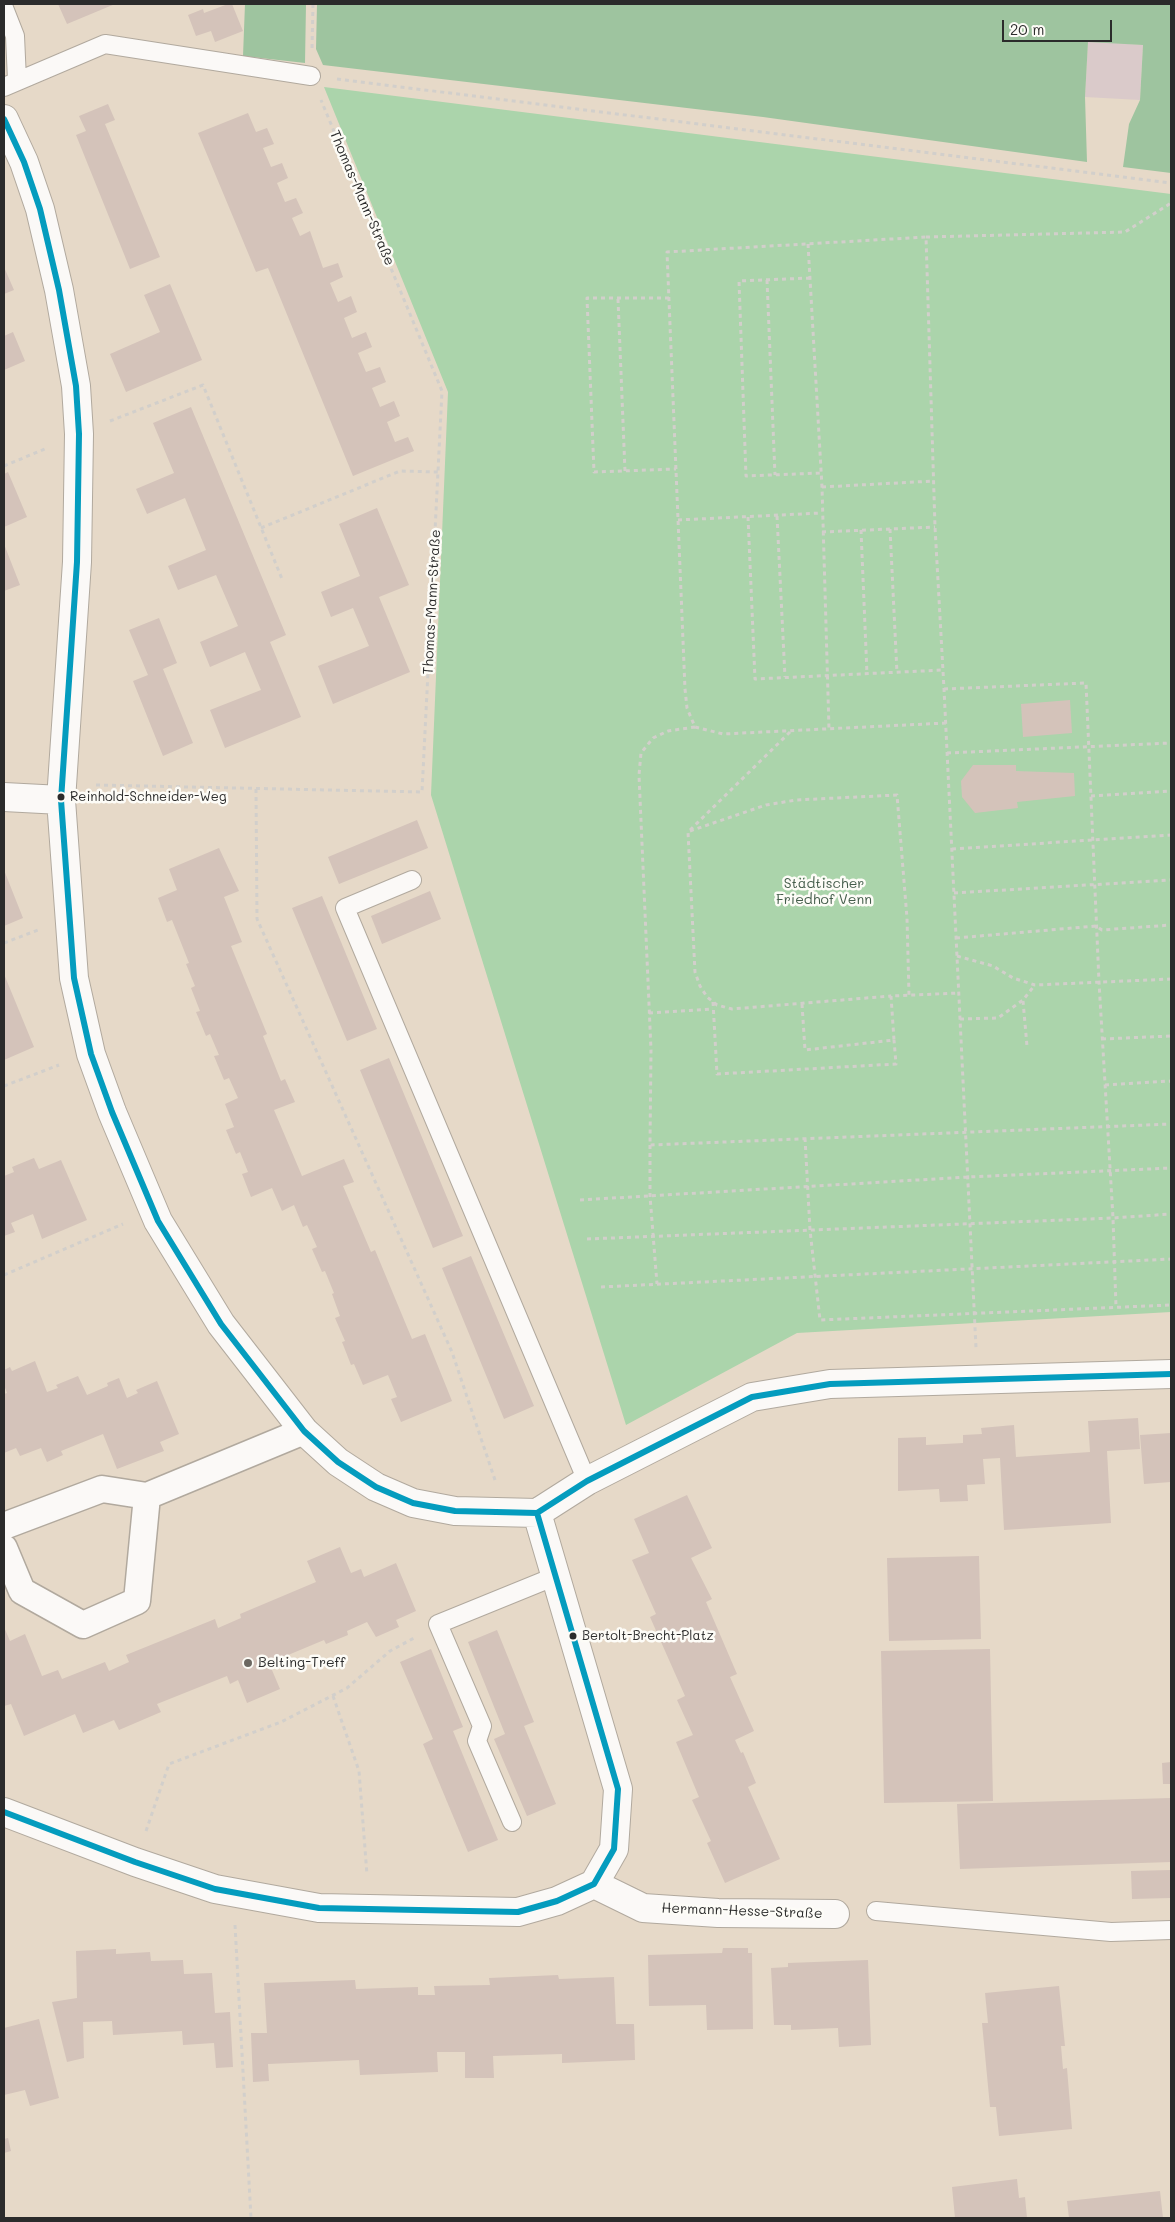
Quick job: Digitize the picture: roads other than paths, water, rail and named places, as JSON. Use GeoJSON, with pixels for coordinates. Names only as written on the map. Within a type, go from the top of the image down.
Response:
{"type":"FeatureCollection","features":[{"type":"Feature","properties":{"kind":"street"},"geometry":{"type":"LineString","coordinates":[[4,120],[24,162],[36,200],[55,272],[76,386],[79,434],[77,562],[61,791],[74,978],[90,1054],[112,1112],[154,1211],[221,1324],[304,1431],[338,1462],[368,1482],[406,1500],[455,1511],[537,1513],[588,1481],[752,1397],[830,1384],[1171,1374]]}},
{"type":"Feature","properties":{"kind":"street"},"geometry":{"type":"LineString","coordinates":[[4,797],[61,791]]}},
{"type":"Feature","properties":{"kind":"street"},"geometry":{"type":"LineString","coordinates":[[4,1526],[102,1489],[147,1496],[304,1431]]}},
{"type":"Feature","properties":{"kind":"street"},"geometry":{"type":"LineString","coordinates":[[4,1548],[22,1591],[83,1625],[137,1601],[147,1496]]}},
{"type":"Feature","properties":{"kind":"street"},"geometry":{"type":"LineString","coordinates":[[4,1812],[135,1862],[215,1889],[319,1908],[518,1912],[557,1901],[594,1884],[614,1849],[618,1789],[537,1513]]}},
{"type":"Feature","properties":{"kind":"street","name":"Hermann-Hesse-Straße"},"geometry":{"type":"LineString","coordinates":[[594,1884],[643,1908],[718,1913],[835,1914]]}},
{"type":"Feature","properties":{"kind":"lane"},"geometry":{"type":"LineString","coordinates":[[4,8],[16,36],[11,84],[105,44],[311,76]]}},
{"type":"Feature","properties":{"kind":"lane"},"geometry":{"type":"LineString","coordinates":[[412,880],[345,908],[588,1481]]}},
{"type":"Feature","properties":{"kind":"lane"},"geometry":{"type":"LineString","coordinates":[[512,1822],[477,1741],[482,1726],[438,1624],[556,1576]]}},
{"type":"Feature","properties":{"kind":"lane"},"geometry":{"type":"LineString","coordinates":[[876,1911],[1111,1932],[1171,1930]]}},
{"type":"Feature","properties":{"kind":"place","name":"Reinhold-Schneider-Weg"},"geometry":{"type":"Point","coordinates":[61,797]}},
{"type":"Feature","properties":{"kind":"place","name":"Bertolt-Brecht-Platz"},"geometry":{"type":"Point","coordinates":[573,1636]}},
{"type":"Feature","properties":{"kind":"place","name":"Belting-Treff"},"geometry":{"type":"Point","coordinates":[248,1663]}},
{"type":"Feature","properties":{"kind":"park label","name":"Städtischer Friedhof Venn"},"geometry":{"type":"Point","coordinates":[824,892]}}]}
